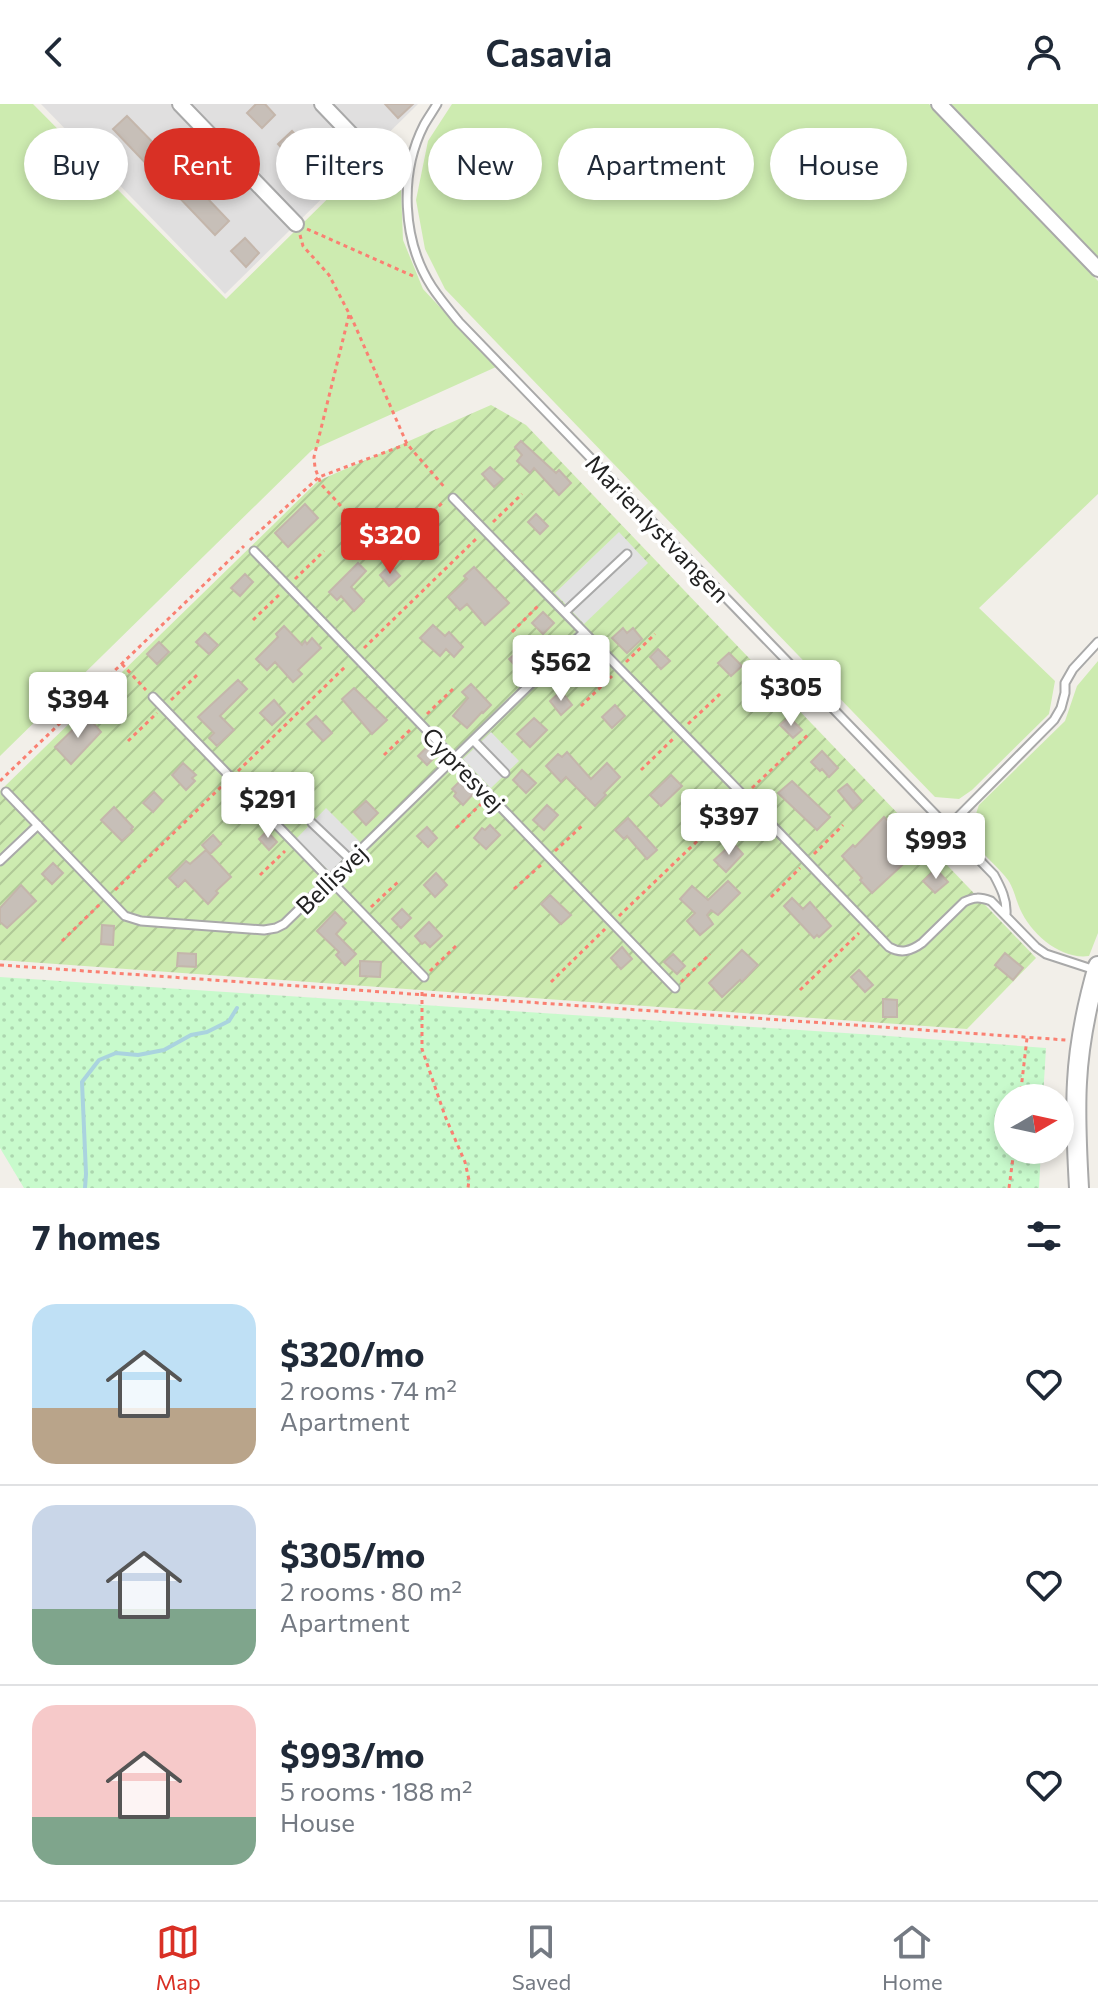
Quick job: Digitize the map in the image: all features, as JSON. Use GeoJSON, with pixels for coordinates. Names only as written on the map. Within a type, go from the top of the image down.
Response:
{"type":"FeatureCollection","features":[{"type":"Feature","properties":{"kind":"street"},"geometry":{"type":"LineString","coordinates":[[180,104],[296,224]]}},
{"type":"Feature","properties":{"kind":"street"},"geometry":{"type":"LineString","coordinates":[[322,104],[345,128]]}},
{"type":"Feature","properties":{"kind":"street"},"geometry":{"type":"LineString","coordinates":[[939,104],[1098,269]]}},
{"type":"Feature","properties":{"kind":"street"},"geometry":{"type":"LineString","coordinates":[[1079,1188],[1076,1117],[1081,1041],[1097,968]]}},
{"type":"Feature","properties":{"kind":"lane","name":"Marienlystvangen"},"geometry":{"type":"LineString","coordinates":[[412,160],[423,126],[437,104]]}},
{"type":"Feature","properties":{"kind":"lane","name":"Marienlystvangen"},"geometry":{"type":"LineString","coordinates":[[407,200],[408,221],[416,253],[431,286],[459,322],[994,875],[1002,891],[1006,914]]}},
{"type":"Feature","properties":{"kind":"lane"},"geometry":{"type":"LineString","coordinates":[[453,498],[889,947],[905,951],[922,943],[964,902],[981,897],[1006,914],[1046,954],[1097,968]]}},
{"type":"Feature","properties":{"kind":"lane","name":"Cypresvej"},"geometry":{"type":"LineString","coordinates":[[254,551],[675,988]]}},
{"type":"Feature","properties":{"kind":"lane"},"geometry":{"type":"LineString","coordinates":[[565,612],[627,554]]}},
{"type":"Feature","properties":{"kind":"lane","name":"Bellisvej"},"geometry":{"type":"LineString","coordinates":[[6,792],[106,898],[132,920],[264,930],[276,928],[330,881],[584,632]]}},
{"type":"Feature","properties":{"kind":"lane"},"geometry":{"type":"LineString","coordinates":[[947,828],[1054,720],[1061,708],[1065,683],[1073,669],[1098,642]]}},
{"type":"Feature","properties":{"kind":"lane"},"geometry":{"type":"LineString","coordinates":[[153,697],[424,977]]}},
{"type":"Feature","properties":{"kind":"lane"},"geometry":{"type":"LineString","coordinates":[[473,740],[505,773]]}},
{"type":"Feature","properties":{"kind":"lane"},"geometry":{"type":"LineString","coordinates":[[312,823],[351,860]]}},
{"type":"Feature","properties":{"kind":"lane"},"geometry":{"type":"LineString","coordinates":[[0,861],[38,825]]}},
{"type":"Feature","properties":{"kind":"path"},"geometry":{"type":"LineString","coordinates":[[296,224],[415,276],[425,273]]}},
{"type":"Feature","properties":{"kind":"path"},"geometry":{"type":"LineString","coordinates":[[296,224],[303,246],[329,275],[349,315],[407,444],[451,495],[386,556],[321,484],[314,457],[349,315]]}},
{"type":"Feature","properties":{"kind":"path"},"geometry":{"type":"LineString","coordinates":[[0,781],[319,477],[407,444]]}},
{"type":"Feature","properties":{"kind":"path"},"geometry":{"type":"LineString","coordinates":[[62,941],[522,494]]}},
{"type":"Feature","properties":{"kind":"path"},"geometry":{"type":"LineString","coordinates":[[512,632],[549,596]]}},
{"type":"Feature","properties":{"kind":"path"},"geometry":{"type":"LineString","coordinates":[[122,664],[153,697]]}},
{"type":"Feature","properties":{"kind":"path"},"geometry":{"type":"LineString","coordinates":[[551,982],[810,733]]}},
{"type":"Feature","properties":{"kind":"path"},"geometry":{"type":"LineString","coordinates":[[456,828],[489,795]]}},
{"type":"Feature","properties":{"kind":"path"},"geometry":{"type":"LineString","coordinates":[[260,875],[293,842]]}},
{"type":"Feature","properties":{"kind":"path"},"geometry":{"type":"LineString","coordinates":[[363,915],[398,882]]}},
{"type":"Feature","properties":{"kind":"path"},"geometry":{"type":"LineString","coordinates":[[800,990],[867,925]]}},
{"type":"Feature","properties":{"kind":"path"},"geometry":{"type":"LineString","coordinates":[[424,977],[458,944]]}},
{"type":"Feature","properties":{"kind":"path"},"geometry":{"type":"LineString","coordinates":[[675,988],[710,954]]}},
{"type":"Feature","properties":{"kind":"path"},"geometry":{"type":"LineString","coordinates":[[0,965],[1081,1041]]}},
{"type":"Feature","properties":{"kind":"path"},"geometry":{"type":"LineString","coordinates":[[422,994],[422,1049],[465,1162],[468,1188]]}},
{"type":"Feature","properties":{"kind":"path"},"geometry":{"type":"LineString","coordinates":[[1022,1084],[1028,1037]]}},
{"type":"Feature","properties":{"kind":"path"},"geometry":{"type":"LineString","coordinates":[[1009,1188],[1012,1164]]}},
{"type":"Feature","properties":{"kind":"shaded area"},"geometry":{"type":"Polygon","coordinates":[[[41,104],[418,104],[394,128],[276,128],[276,200],[320,200],[225,294],[128,194],[128,128],[64,128],[41,104]]]}},
{"type":"Feature","properties":{"kind":"shaded area"},"geometry":{"type":"Polygon","coordinates":[[[619,532],[648,563],[584,624],[555,593],[619,532]]]}},
{"type":"Feature","properties":{"kind":"shaded area"},"geometry":{"type":"Polygon","coordinates":[[[491,732],[519,761],[491,788],[463,759],[491,732]]]}},
{"type":"Feature","properties":{"kind":"shaded area"},"geometry":{"type":"Polygon","coordinates":[[[326,808],[360,842],[330,872],[296,839],[326,808]]]}},
{"type":"Feature","properties":{"kind":"green space"},"geometry":{"type":"Polygon","coordinates":[[[0,104],[33,104],[57,128],[24,128],[24,200],[128,200],[226,299],[326,200],[401,200],[403,240],[423,289],[496,367],[312,450],[0,756],[0,104]]]}},
{"type":"Feature","properties":{"kind":"green space"},"geometry":{"type":"Polygon","coordinates":[[[452,104],[929,104],[1098,281],[1098,494],[979,608],[1055,681],[1049,714],[972,790],[959,799],[935,797],[445,289],[425,249],[416,200],[428,141],[428,200],[542,200],[542,128],[436,128],[452,104]]]}},
{"type":"Feature","properties":{"kind":"green space"},"geometry":{"type":"Polygon","coordinates":[[[951,104],[1098,104],[1098,257],[951,104]]]}},
{"type":"Feature","properties":{"kind":"green space"},"geometry":{"type":"Polygon","coordinates":[[[491,405],[526,425],[1036,958],[967,1029],[0,960],[0,791],[318,481],[491,405]]]}},
{"type":"Feature","properties":{"kind":"green space"},"geometry":{"type":"Polygon","coordinates":[[[1098,661],[1098,933],[1089,956],[1078,956],[1048,943],[1031,927],[1008,880],[977,845],[973,829],[979,805],[1065,721],[1077,686],[1098,661]]]}},
{"type":"Feature","properties":{"kind":"green space"},"geometry":{"type":"Polygon","coordinates":[[[0,977],[1046,1048],[1044,1084],[994,1084],[994,1164],[1040,1164],[1039,1188],[24,1188],[0,1148],[0,977]]]}},
{"type":"Feature","properties":{"kind":"building"},"geometry":{"type":"Polygon","coordinates":[[[256,104],[265,104],[275,115],[262,128],[247,113],[256,104]]]}},
{"type":"Feature","properties":{"kind":"building"},"geometry":{"type":"Polygon","coordinates":[[[385,104],[413,104],[398,118],[385,104]]]}},
{"type":"Feature","properties":{"kind":"building"},"geometry":{"type":"Polygon","coordinates":[[[127,116],[144,133],[144,161],[128,145],[128,128],[114,128],[127,116]]]}},
{"type":"Feature","properties":{"kind":"building"},"geometry":{"type":"Polygon","coordinates":[[[182,200],[209,200],[229,221],[215,235],[182,200]]]}},
{"type":"Feature","properties":{"kind":"building"},"geometry":{"type":"Polygon","coordinates":[[[245,238],[259,253],[246,267],[231,251],[245,238]]]}},
{"type":"Feature","properties":{"kind":"building"},"geometry":{"type":"Polygon","coordinates":[[[521,441],[571,483],[559,495],[534,468],[530,473],[517,461],[522,455],[515,447],[521,441]]]}},
{"type":"Feature","properties":{"kind":"building"},"geometry":{"type":"Polygon","coordinates":[[[490,467],[503,479],[494,487],[482,474],[490,467]]]}},
{"type":"Feature","properties":{"kind":"building"},"geometry":{"type":"Polygon","coordinates":[[[305,504],[318,518],[288,547],[275,533],[305,504]]]}},
{"type":"Feature","properties":{"kind":"building"},"geometry":{"type":"Polygon","coordinates":[[[536,514],[548,526],[540,534],[528,522],[536,514]]]}},
{"type":"Feature","properties":{"kind":"building"},"geometry":{"type":"Polygon","coordinates":[[[358,563],[366,571],[351,587],[364,601],[354,611],[341,596],[337,600],[329,592],[358,563]]]}},
{"type":"Feature","properties":{"kind":"building"},"geometry":{"type":"Polygon","coordinates":[[[390,565],[400,576],[389,586],[380,575],[390,565]]]}},
{"type":"Feature","properties":{"kind":"building"},"geometry":{"type":"Polygon","coordinates":[[[474,567],[509,603],[485,625],[467,604],[460,610],[448,597],[467,579],[464,576],[474,567]]]}},
{"type":"Feature","properties":{"kind":"building"},"geometry":{"type":"Polygon","coordinates":[[[245,574],[253,582],[240,596],[231,588],[245,574]]]}},
{"type":"Feature","properties":{"kind":"building"},"geometry":{"type":"Polygon","coordinates":[[[543,612],[554,623],[543,634],[532,623],[543,612]]]}},
{"type":"Feature","properties":{"kind":"building"},"geometry":{"type":"Polygon","coordinates":[[[433,625],[445,636],[449,632],[463,647],[454,657],[446,649],[440,656],[420,638],[433,625]]]}},
{"type":"Feature","properties":{"kind":"building"},"geometry":{"type":"Polygon","coordinates":[[[284,626],[302,645],[312,638],[321,648],[298,670],[302,674],[293,682],[275,662],[267,670],[256,659],[278,637],[276,634],[284,626]]]}},
{"type":"Feature","properties":{"kind":"building"},"geometry":{"type":"Polygon","coordinates":[[[623,628],[627,633],[633,628],[642,639],[627,653],[612,638],[623,628]]]}},
{"type":"Feature","properties":{"kind":"building"},"geometry":{"type":"Polygon","coordinates":[[[205,633],[218,645],[209,654],[196,642],[205,633]]]}},
{"type":"Feature","properties":{"kind":"building"},"geometry":{"type":"Polygon","coordinates":[[[159,642],[169,652],[157,664],[147,654],[159,642]]]}},
{"type":"Feature","properties":{"kind":"building"},"geometry":{"type":"Polygon","coordinates":[[[521,649],[533,662],[522,673],[509,659],[521,649]]]}},
{"type":"Feature","properties":{"kind":"building"},"geometry":{"type":"Polygon","coordinates":[[[658,649],[670,661],[661,669],[650,657],[658,649]]]}},
{"type":"Feature","properties":{"kind":"building"},"geometry":{"type":"Polygon","coordinates":[[[588,651],[599,662],[577,681],[568,672],[588,651]]]}},
{"type":"Feature","properties":{"kind":"building"},"geometry":{"type":"Polygon","coordinates":[[[729,653],[742,666],[731,676],[718,663],[729,653]]]}},
{"type":"Feature","properties":{"kind":"building"},"geometry":{"type":"Polygon","coordinates":[[[238,680],[247,689],[220,716],[234,730],[217,746],[209,738],[214,733],[198,717],[238,680]]]}},
{"type":"Feature","properties":{"kind":"building"},"geometry":{"type":"Polygon","coordinates":[[[471,684],[491,705],[467,728],[453,716],[468,698],[462,692],[471,684]]]}},
{"type":"Feature","properties":{"kind":"building"},"geometry":{"type":"Polygon","coordinates":[[[354,688],[387,720],[372,734],[342,699],[354,688]]]}},
{"type":"Feature","properties":{"kind":"building"},"geometry":{"type":"Polygon","coordinates":[[[561,691],[572,705],[561,715],[550,701],[561,691]]]}},
{"type":"Feature","properties":{"kind":"building"},"geometry":{"type":"Polygon","coordinates":[[[274,700],[285,713],[272,725],[260,713],[274,700]]]}},
{"type":"Feature","properties":{"kind":"building"},"geometry":{"type":"Polygon","coordinates":[[[615,705],[625,716],[612,728],[602,717],[615,705]]]}},
{"type":"Feature","properties":{"kind":"building"},"geometry":{"type":"Polygon","coordinates":[[[87,716],[101,732],[71,764],[55,747],[87,716]]]}},
{"type":"Feature","properties":{"kind":"building"},"geometry":{"type":"Polygon","coordinates":[[[316,716],[332,733],[323,741],[307,724],[316,716]]]}},
{"type":"Feature","properties":{"kind":"building"},"geometry":{"type":"Polygon","coordinates":[[[789,717],[802,730],[793,738],[780,725],[789,717]]]}},
{"type":"Feature","properties":{"kind":"building"},"geometry":{"type":"Polygon","coordinates":[[[534,718],[547,730],[530,747],[517,734],[534,718]]]}},
{"type":"Feature","properties":{"kind":"building"},"geometry":{"type":"Polygon","coordinates":[[[428,746],[437,755],[427,765],[418,756],[428,746]]]}},
{"type":"Feature","properties":{"kind":"building"},"geometry":{"type":"Polygon","coordinates":[[[822,751],[838,768],[829,777],[811,762],[822,751]]]}},
{"type":"Feature","properties":{"kind":"building"},"geometry":{"type":"Polygon","coordinates":[[[567,752],[591,779],[607,763],[620,777],[595,806],[566,777],[561,782],[546,766],[558,754],[562,757],[567,752]]]}},
{"type":"Feature","properties":{"kind":"building"},"geometry":{"type":"Polygon","coordinates":[[[183,763],[196,775],[192,778],[195,781],[186,790],[172,775],[183,763]]]}},
{"type":"Feature","properties":{"kind":"building"},"geometry":{"type":"Polygon","coordinates":[[[522,770],[536,783],[526,793],[513,780],[522,770]]]}},
{"type":"Feature","properties":{"kind":"building"},"geometry":{"type":"Polygon","coordinates":[[[671,775],[682,786],[661,806],[650,795],[671,775]]]}},
{"type":"Feature","properties":{"kind":"building"},"geometry":{"type":"Polygon","coordinates":[[[460,781],[474,793],[463,805],[452,789],[460,781]]]}},
{"type":"Feature","properties":{"kind":"building"},"geometry":{"type":"Polygon","coordinates":[[[792,781],[830,817],[817,830],[778,793],[792,781]]]}},
{"type":"Feature","properties":{"kind":"building"},"geometry":{"type":"Polygon","coordinates":[[[847,784],[862,801],[853,809],[838,791],[847,784]]]}},
{"type":"Feature","properties":{"kind":"building"},"geometry":{"type":"Polygon","coordinates":[[[154,792],[163,801],[153,812],[143,803],[154,792]]]}},
{"type":"Feature","properties":{"kind":"building"},"geometry":{"type":"Polygon","coordinates":[[[366,801],[378,813],[366,825],[354,812],[366,801]]]}},
{"type":"Feature","properties":{"kind":"building"},"geometry":{"type":"Polygon","coordinates":[[[547,805],[558,815],[544,830],[533,820],[547,805]]]}},
{"type":"Feature","properties":{"kind":"building"},"geometry":{"type":"Polygon","coordinates":[[[114,807],[133,827],[133,831],[122,841],[101,820],[114,807]]]}},
{"type":"Feature","properties":{"kind":"building"},"geometry":{"type":"Polygon","coordinates":[[[884,817],[895,828],[891,833],[912,856],[872,893],[842,856],[884,817]]]}},
{"type":"Feature","properties":{"kind":"building"},"geometry":{"type":"Polygon","coordinates":[[[628,818],[657,850],[647,859],[627,836],[624,839],[615,830],[628,818]]]}},
{"type":"Feature","properties":{"kind":"building"},"geometry":{"type":"Polygon","coordinates":[[[490,825],[500,835],[486,849],[474,838],[482,828],[485,830],[490,825]]]}},
{"type":"Feature","properties":{"kind":"building"},"geometry":{"type":"Polygon","coordinates":[[[427,827],[437,838],[428,847],[417,836],[427,827]]]}},
{"type":"Feature","properties":{"kind":"building"},"geometry":{"type":"Polygon","coordinates":[[[267,831],[277,842],[269,850],[259,839],[267,831]]]}},
{"type":"Feature","properties":{"kind":"building"},"geometry":{"type":"Polygon","coordinates":[[[213,835],[221,844],[210,854],[202,845],[213,835]]]}},
{"type":"Feature","properties":{"kind":"building"},"geometry":{"type":"Polygon","coordinates":[[[733,843],[743,854],[726,872],[714,860],[733,843]]]}},
{"type":"Feature","properties":{"kind":"building"},"geometry":{"type":"Polygon","coordinates":[[[206,850],[231,877],[208,904],[185,880],[178,887],[169,878],[186,861],[190,864],[206,850]]]}},
{"type":"Feature","properties":{"kind":"building"},"geometry":{"type":"Polygon","coordinates":[[[53,863],[63,873],[52,884],[42,874],[53,863]]]}},
{"type":"Feature","properties":{"kind":"building"},"geometry":{"type":"Polygon","coordinates":[[[936,869],[948,882],[935,893],[923,881],[936,869]]]}},
{"type":"Feature","properties":{"kind":"building"},"geometry":{"type":"Polygon","coordinates":[[[436,873],[447,885],[435,897],[424,885],[436,873]]]}},
{"type":"Feature","properties":{"kind":"building"},"geometry":{"type":"Polygon","coordinates":[[[728,881],[740,893],[718,915],[711,910],[707,915],[713,924],[700,935],[687,921],[695,913],[680,899],[692,886],[708,900],[728,881]]]}},
{"type":"Feature","properties":{"kind":"building"},"geometry":{"type":"Polygon","coordinates":[[[21,885],[36,901],[7,928],[0,922],[0,908],[21,885]]]}},
{"type":"Feature","properties":{"kind":"building"},"geometry":{"type":"Polygon","coordinates":[[[550,895],[571,915],[561,924],[541,904],[550,895]]]}},
{"type":"Feature","properties":{"kind":"building"},"geometry":{"type":"Polygon","coordinates":[[[792,898],[803,909],[810,902],[831,926],[814,938],[784,906],[792,898]]]}},
{"type":"Feature","properties":{"kind":"building"},"geometry":{"type":"Polygon","coordinates":[[[402,909],[411,918],[401,928],[392,919],[402,909]]]}},
{"type":"Feature","properties":{"kind":"building"},"geometry":{"type":"Polygon","coordinates":[[[335,912],[346,923],[336,934],[356,954],[345,965],[336,955],[339,952],[317,931],[335,912]]]}},
{"type":"Feature","properties":{"kind":"building"},"geometry":{"type":"Polygon","coordinates":[[[429,922],[442,936],[430,947],[415,936],[429,922]]]}},
{"type":"Feature","properties":{"kind":"building"},"geometry":{"type":"Polygon","coordinates":[[[102,925],[114,926],[113,945],[101,944],[102,925]]]}},
{"type":"Feature","properties":{"kind":"building"},"geometry":{"type":"Polygon","coordinates":[[[622,947],[632,959],[621,969],[611,958],[622,947]]]}},
{"type":"Feature","properties":{"kind":"building"},"geometry":{"type":"Polygon","coordinates":[[[742,950],[758,965],[722,997],[709,983],[742,950]]]}},
{"type":"Feature","properties":{"kind":"building"},"geometry":{"type":"Polygon","coordinates":[[[178,953],[196,954],[196,967],[177,966],[178,953]]]}},
{"type":"Feature","properties":{"kind":"building"},"geometry":{"type":"Polygon","coordinates":[[[1005,953],[1023,968],[1013,980],[995,965],[1005,953]]]}},
{"type":"Feature","properties":{"kind":"building"},"geometry":{"type":"Polygon","coordinates":[[[673,954],[685,966],[677,974],[664,962],[673,954]]]}},
{"type":"Feature","properties":{"kind":"building"},"geometry":{"type":"Polygon","coordinates":[[[360,961],[381,962],[380,977],[360,976],[360,961]]]}},
{"type":"Feature","properties":{"kind":"building"},"geometry":{"type":"Polygon","coordinates":[[[859,970],[873,985],[865,992],[851,977],[859,970]]]}},
{"type":"Feature","properties":{"kind":"building"},"geometry":{"type":"Polygon","coordinates":[[[883,999],[897,1000],[897,1017],[883,1017],[883,999]]]}},
{"type":"Feature","properties":{"kind":"waterway"},"geometry":{"type":"LineString","coordinates":[[85,1188],[82,1082],[99,1060],[116,1053],[138,1055],[164,1050],[191,1035],[207,1032],[229,1021],[237,1008]]}}]}
